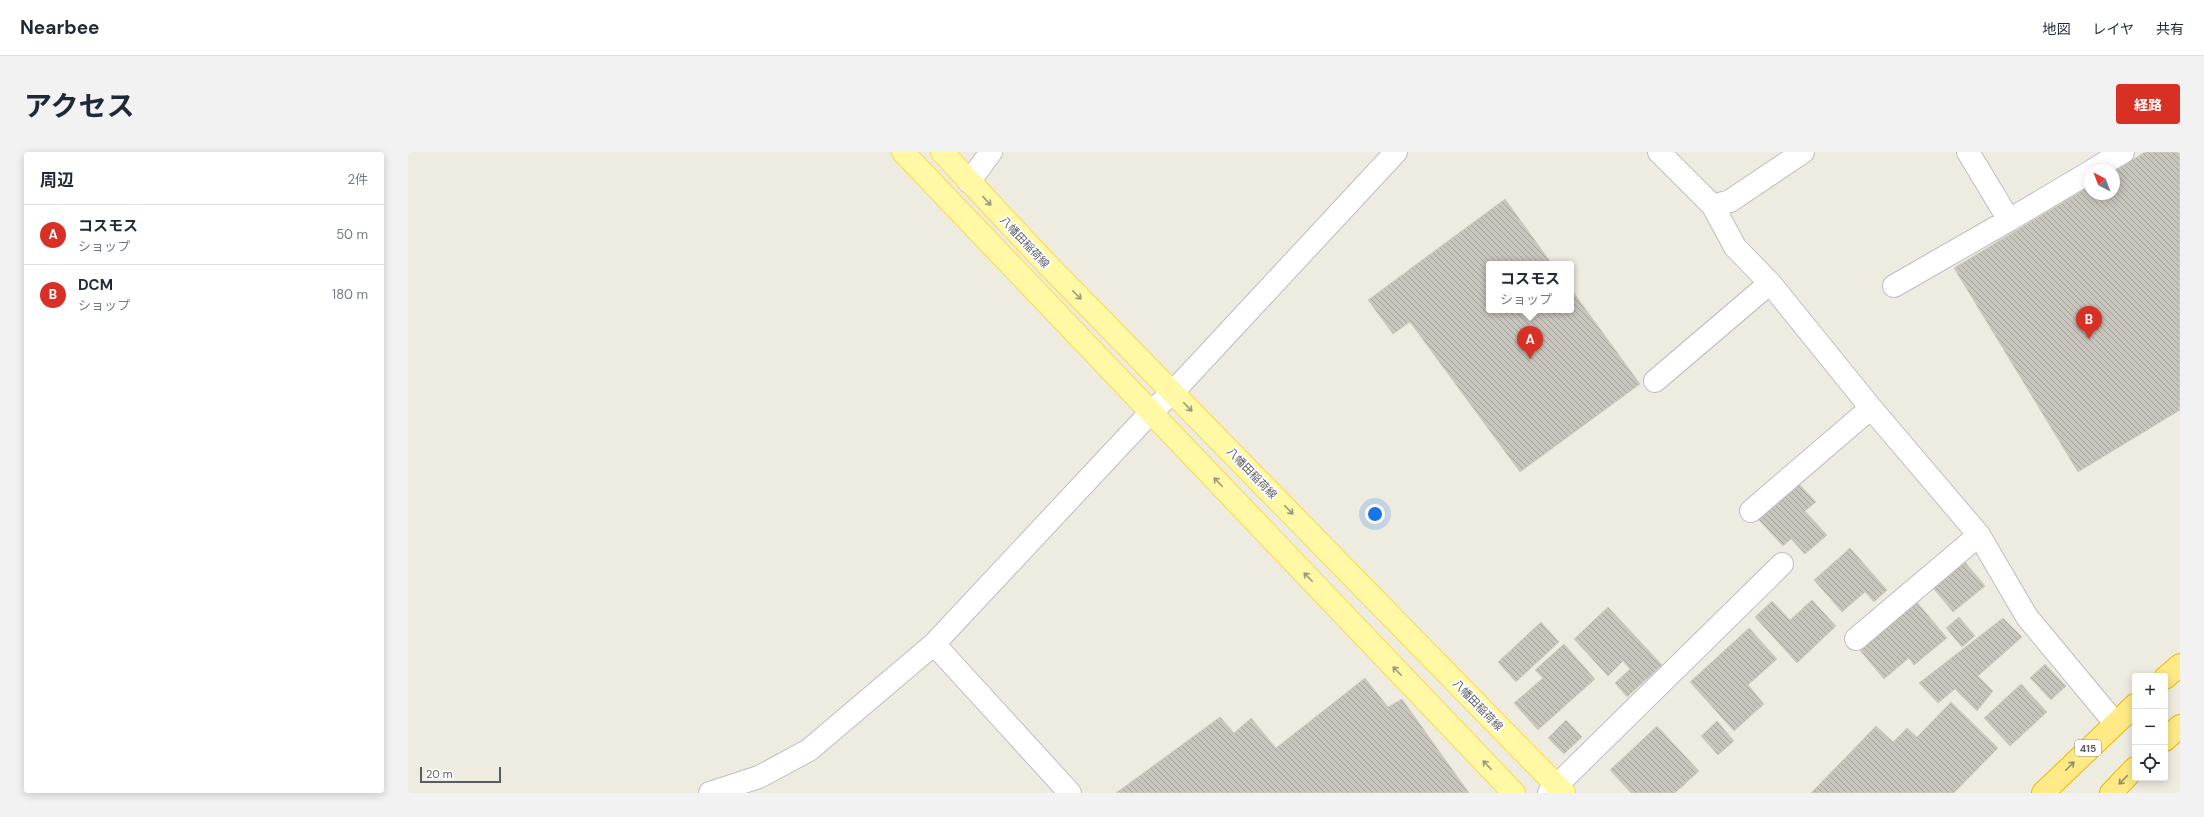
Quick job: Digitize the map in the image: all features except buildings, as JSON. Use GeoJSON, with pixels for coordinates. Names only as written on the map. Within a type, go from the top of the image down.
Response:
{"type":"FeatureCollection","features":[{"type":"Feature","properties":{"kind":"highway"},"geometry":{"type":"LineString","coordinates":[[2168,675],[2180,665]]}},
{"type":"Feature","properties":{"kind":"highway","name":"415"},"geometry":{"type":"LineString","coordinates":[[2043,793],[2132,708]]}},
{"type":"Feature","properties":{"kind":"highway"},"geometry":{"type":"LineString","coordinates":[[2168,737],[2180,726]]}},
{"type":"Feature","properties":{"kind":"highway"},"geometry":{"type":"LineString","coordinates":[[2111,793],[2132,771]]}},
{"type":"Feature","properties":{"kind":"main road"},"geometry":{"type":"LineString","coordinates":[[903,152],[1514,793]]}},
{"type":"Feature","properties":{"kind":"main road","name":"八幡田稲荷線"},"geometry":{"type":"LineString","coordinates":[[942,152],[1045,262],[1173,392],[1556,791]]}},
{"type":"Feature","properties":{"kind":"street"},"geometry":{"type":"LineString","coordinates":[[969,182],[991,152]]}},
{"type":"Feature","properties":{"kind":"street"},"geometry":{"type":"LineString","coordinates":[[710,793],[759,777],[810,750],[934,644],[1151,412],[1173,392],[1396,152]]}},
{"type":"Feature","properties":{"kind":"street"},"geometry":{"type":"LineString","coordinates":[[1659,152],[1713,206],[1735,247],[1770,283],[1871,408],[1978,535],[2027,617],[2115,723]]}},
{"type":"Feature","properties":{"kind":"street"},"geometry":{"type":"LineString","coordinates":[[1713,206],[1730,201],[1803,152]]}},
{"type":"Feature","properties":{"kind":"street"},"geometry":{"type":"LineString","coordinates":[[1968,152],[2009,220]]}},
{"type":"Feature","properties":{"kind":"street"},"geometry":{"type":"LineString","coordinates":[[2103,164],[2123,152]]}},
{"type":"Feature","properties":{"kind":"street"},"geometry":{"type":"LineString","coordinates":[[1894,286],[2084,176]]}},
{"type":"Feature","properties":{"kind":"street"},"geometry":{"type":"LineString","coordinates":[[1655,381],[1770,283]]}},
{"type":"Feature","properties":{"kind":"street"},"geometry":{"type":"LineString","coordinates":[[1751,511],[1871,408]]}},
{"type":"Feature","properties":{"kind":"street"},"geometry":{"type":"LineString","coordinates":[[1856,639],[1978,535]]}},
{"type":"Feature","properties":{"kind":"street"},"geometry":{"type":"LineString","coordinates":[[1556,791],[1782,564]]}},
{"type":"Feature","properties":{"kind":"street"},"geometry":{"type":"LineString","coordinates":[[934,644],[1070,793]]}},
{"type":"Feature","properties":{"kind":"place","name":"DCM"},"geometry":{"type":"Point","coordinates":[2089,339]}},
{"type":"Feature","properties":{"kind":"place","name":"コスモス"},"geometry":{"type":"Point","coordinates":[1530,359]}}]}
